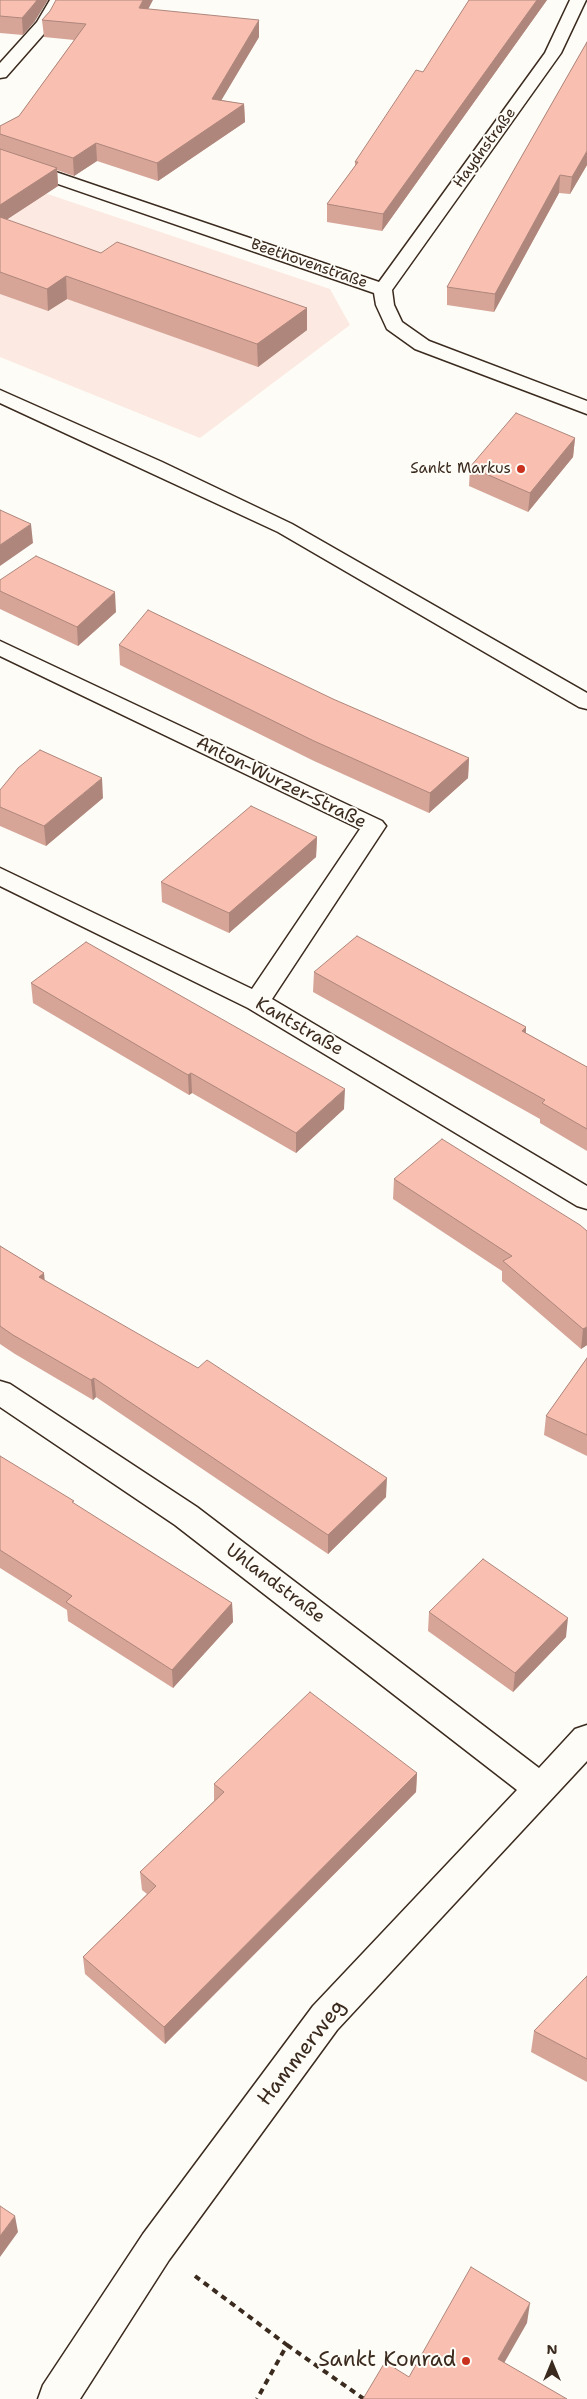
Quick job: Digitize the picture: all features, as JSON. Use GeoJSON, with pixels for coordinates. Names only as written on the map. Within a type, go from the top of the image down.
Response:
{"type":"FeatureCollection","features":[{"type":"Feature","properties":{"kind":"street"},"geometry":{"type":"LineString","coordinates":[[0,73],[44,24],[58,0]]}},
{"type":"Feature","properties":{"kind":"street","name":"Haydnstraße"},"geometry":{"type":"LineString","coordinates":[[383,290],[553,53],[578,0]]}},
{"type":"Feature","properties":{"kind":"street","name":"Beethovenstraße"},"geometry":{"type":"LineString","coordinates":[[0,158],[383,290],[386,305],[394,325],[422,346],[587,408]]}},
{"type":"Feature","properties":{"kind":"street"},"geometry":{"type":"LineString","coordinates":[[0,396],[155,466],[285,528],[587,702]]}},
{"type":"Feature","properties":{"kind":"street","name":"Anton-Wurzer-Straße"},"geometry":{"type":"LineString","coordinates":[[0,648],[374,826],[257,1002]]}},
{"type":"Feature","properties":{"kind":"street","name":"Kantstraße"},"geometry":{"type":"LineString","coordinates":[[0,876],[257,1002],[587,1199]]}},
{"type":"Feature","properties":{"kind":"street","name":"Uhlandstraße"},"geometry":{"type":"LineString","coordinates":[[0,1392],[186,1516],[542,1789]]}},
{"type":"Feature","properties":{"kind":"street","name":"Hammerweg"},"geometry":{"type":"LineString","coordinates":[[57,2399],[156,2247],[325,2018],[587,1739]]}},
{"type":"Feature","properties":{"kind":"path"},"geometry":{"type":"LineString","coordinates":[[156,2247],[287,2345],[364,2399]]}},
{"type":"Feature","properties":{"kind":"path"},"geometry":{"type":"LineString","coordinates":[[257,2399],[287,2345]]}},
{"type":"Feature","properties":{"kind":"shaded area"},"geometry":{"type":"Polygon","coordinates":[[[0,178],[330,289],[350,325],[200,438],[0,357],[0,178]]]}},
{"type":"Feature","properties":{"kind":"building"},"geometry":{"type":"Polygon","coordinates":[[[0,0],[37,0],[22,18],[0,16],[0,0]]]}},
{"type":"Feature","properties":{"kind":"building"},"geometry":{"type":"Polygon","coordinates":[[[56,0],[143,0],[139,8],[259,20],[212,99],[244,104],[157,163],[96,143],[73,158],[0,134],[0,126],[19,116],[86,24],[42,20],[56,0]]]}},
{"type":"Feature","properties":{"kind":"building"},"geometry":{"type":"Polygon","coordinates":[[[469,0],[537,0],[383,214],[327,204],[358,162],[355,162],[416,70],[423,72],[469,0]]]}},
{"type":"Feature","properties":{"kind":"building"},"geometry":{"type":"Polygon","coordinates":[[[587,42],[587,151],[572,177],[560,175],[495,294],[447,287],[587,42]]]}},
{"type":"Feature","properties":{"kind":"building"},"geometry":{"type":"Polygon","coordinates":[[[0,149],[57,168],[0,205],[0,149]]]}},
{"type":"Feature","properties":{"kind":"building"},"geometry":{"type":"Polygon","coordinates":[[[0,217],[101,253],[117,242],[307,308],[257,344],[66,276],[47,289],[0,272],[0,217]]]}},
{"type":"Feature","properties":{"kind":"building"},"geometry":{"type":"Polygon","coordinates":[[[516,413],[575,438],[530,493],[470,467],[516,413]]]}},
{"type":"Feature","properties":{"kind":"building"},"geometry":{"type":"Polygon","coordinates":[[[0,510],[31,524],[0,545],[0,510]]]}},
{"type":"Feature","properties":{"kind":"building"},"geometry":{"type":"Polygon","coordinates":[[[36,556],[115,592],[77,627],[0,591],[0,580],[36,556]]]}},
{"type":"Feature","properties":{"kind":"building"},"geometry":{"type":"Polygon","coordinates":[[[148,610],[333,699],[469,758],[430,793],[314,741],[119,645],[148,610]]]}},
{"type":"Feature","properties":{"kind":"building"},"geometry":{"type":"Polygon","coordinates":[[[40,750],[102,778],[44,826],[0,807],[0,790],[18,768],[40,750]]]}},
{"type":"Feature","properties":{"kind":"building"},"geometry":{"type":"Polygon","coordinates":[[[251,806],[317,837],[229,913],[161,882],[251,806]]]}},
{"type":"Feature","properties":{"kind":"building"},"geometry":{"type":"Polygon","coordinates":[[[357,936],[526,1027],[522,1031],[587,1067],[587,1129],[542,1103],[545,1100],[314,972],[357,936]]]}},
{"type":"Feature","properties":{"kind":"building"},"geometry":{"type":"Polygon","coordinates":[[[86,942],[345,1089],[296,1133],[191,1073],[188,1075],[31,983],[86,942]]]}},
{"type":"Feature","properties":{"kind":"building"},"geometry":{"type":"Polygon","coordinates":[[[442,1139],[587,1231],[587,1327],[583,1329],[503,1261],[512,1256],[394,1179],[442,1139]]]}},
{"type":"Feature","properties":{"kind":"building"},"geometry":{"type":"Polygon","coordinates":[[[0,1246],[44,1273],[39,1277],[198,1368],[207,1360],[387,1478],[328,1535],[94,1378],[91,1380],[0,1326],[0,1246]]]}},
{"type":"Feature","properties":{"kind":"building"},"geometry":{"type":"Polygon","coordinates":[[[587,1358],[587,1435],[546,1416],[587,1358]]]}},
{"type":"Feature","properties":{"kind":"building"},"geometry":{"type":"Polygon","coordinates":[[[0,1456],[74,1501],[72,1502],[232,1603],[172,1670],[66,1602],[72,1596],[0,1550],[0,1456]]]}},
{"type":"Feature","properties":{"kind":"building"},"geometry":{"type":"Polygon","coordinates":[[[483,1559],[568,1618],[515,1673],[429,1612],[483,1559]]]}},
{"type":"Feature","properties":{"kind":"building"},"geometry":{"type":"Polygon","coordinates":[[[310,1692],[417,1773],[164,2027],[83,1957],[156,1886],[140,1872],[224,1792],[214,1784],[310,1692]]]}},
{"type":"Feature","properties":{"kind":"building"},"geometry":{"type":"Polygon","coordinates":[[[587,1976],[587,2059],[534,2031],[587,1976]]]}},
{"type":"Feature","properties":{"kind":"building"},"geometry":{"type":"Polygon","coordinates":[[[0,2206],[15,2216],[0,2236],[0,2206]]]}},
{"type":"Feature","properties":{"kind":"building","name":"Sankt Konrad"},"geometry":{"type":"Polygon","coordinates":[[[471,2267],[530,2303],[498,2359],[567,2399],[363,2399],[385,2362],[409,2377],[471,2267]]]}},
{"type":"Feature","properties":{"kind":"place","name":"Sankt Markus"},"geometry":{"type":"Point","coordinates":[521,469]}},
{"type":"Feature","properties":{"kind":"place","name":"Sankt Konrad"},"geometry":{"type":"Point","coordinates":[466,2361]}}]}
